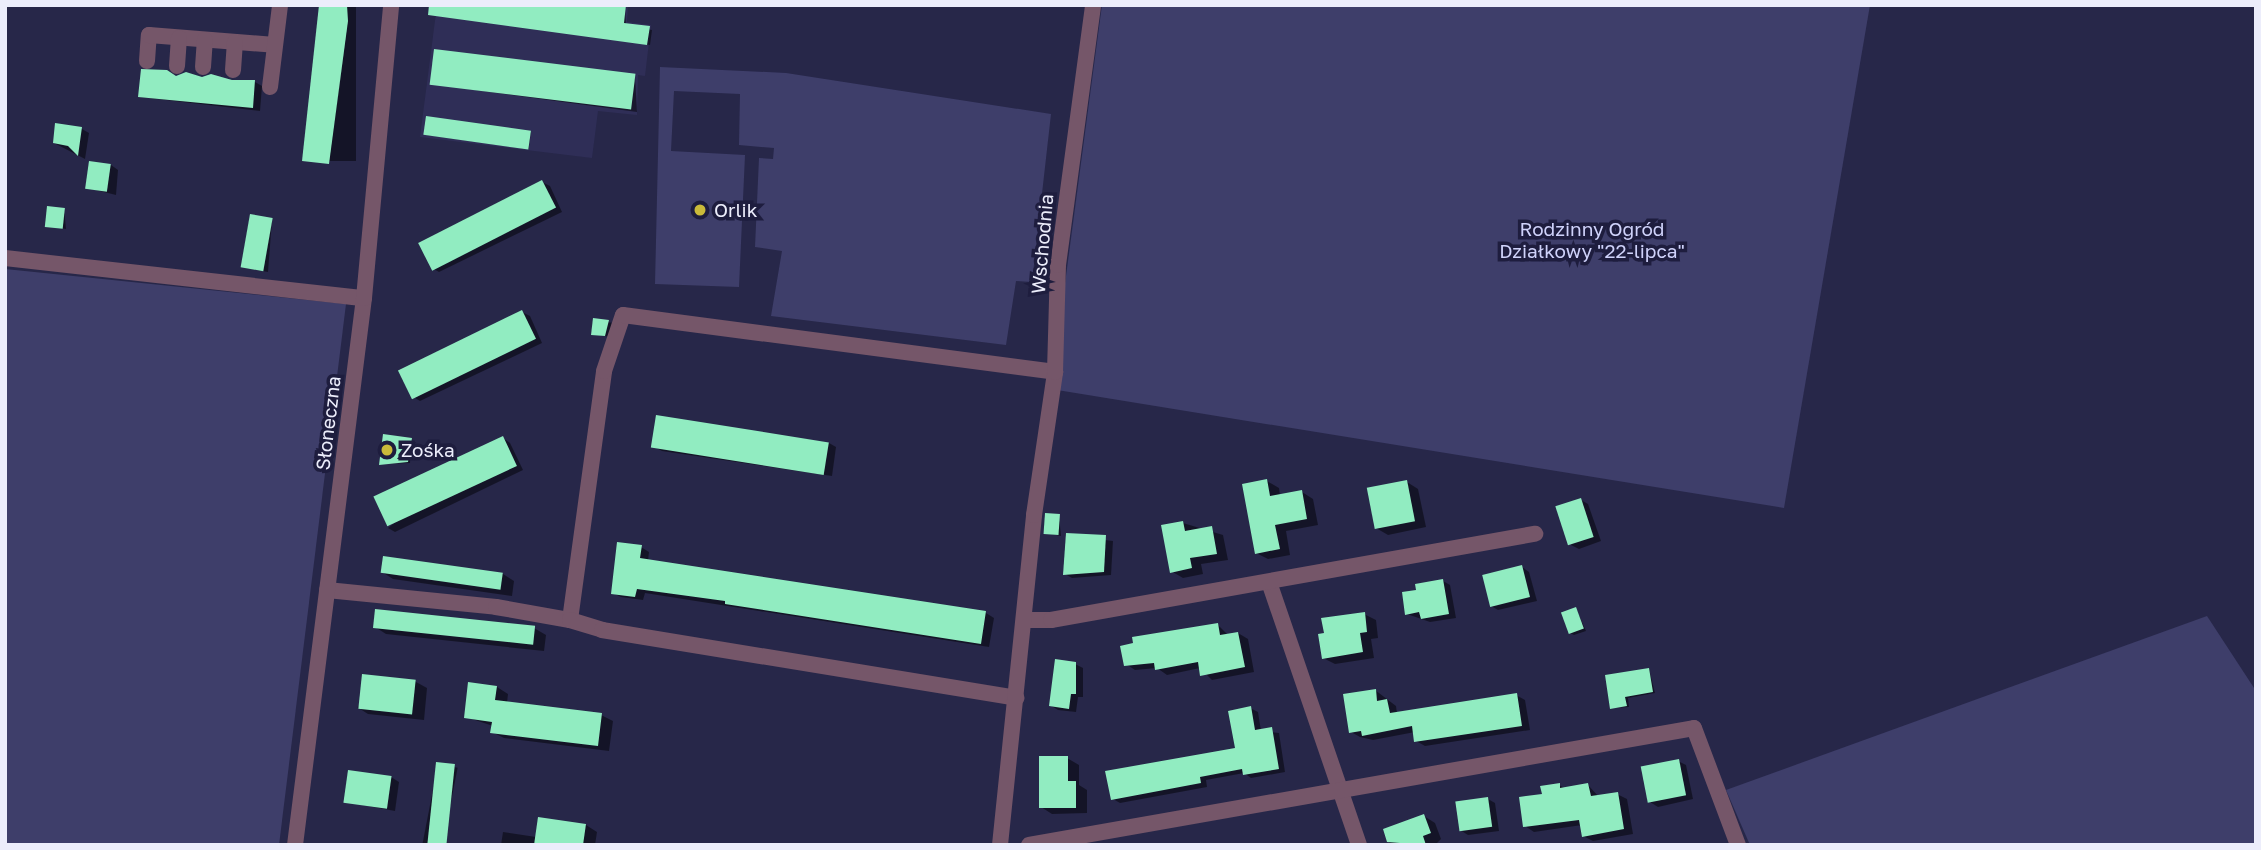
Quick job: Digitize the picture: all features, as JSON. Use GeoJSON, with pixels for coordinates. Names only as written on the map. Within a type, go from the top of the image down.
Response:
{"type":"FeatureCollection","features":[{"type":"Feature","properties":{"kind":"street"},"geometry":{"type":"LineString","coordinates":[[270,87],[279,5]]}},
{"type":"Feature","properties":{"kind":"street","name":"Słoneczna"},"geometry":{"type":"LineString","coordinates":[[295,845],[364,298],[391,5]]}},
{"type":"Feature","properties":{"kind":"street","name":"Wschodnia"},"geometry":{"type":"LineString","coordinates":[[1000,844],[1055,372],[1058,265],[1093,5]]}},
{"type":"Feature","properties":{"kind":"street"},"geometry":{"type":"LineString","coordinates":[[147,61],[149,35],[275,46]]}},
{"type":"Feature","properties":{"kind":"street"},"geometry":{"type":"LineString","coordinates":[[177,66],[179,38]]}},
{"type":"Feature","properties":{"kind":"street"},"geometry":{"type":"LineString","coordinates":[[202,67],[205,40]]}},
{"type":"Feature","properties":{"kind":"street"},"geometry":{"type":"LineString","coordinates":[[233,70],[235,42]]}},
{"type":"Feature","properties":{"kind":"street"},"geometry":{"type":"LineString","coordinates":[[5,258],[364,298]]}},
{"type":"Feature","properties":{"kind":"street"},"geometry":{"type":"LineString","coordinates":[[570,620],[604,371],[623,315],[1055,372]]}},
{"type":"Feature","properties":{"kind":"street"},"geometry":{"type":"LineString","coordinates":[[1024,620],[1051,620],[1535,534]]}},
{"type":"Feature","properties":{"kind":"street"},"geometry":{"type":"LineString","coordinates":[[1269,582],[1359,845]]}},
{"type":"Feature","properties":{"kind":"street"},"geometry":{"type":"LineString","coordinates":[[327,590],[496,607],[570,620],[602,631],[1016,698]]}},
{"type":"Feature","properties":{"kind":"street"},"geometry":{"type":"LineString","coordinates":[[1029,845],[1695,728],[1738,845]]}},
{"type":"Feature","properties":{"kind":"street"},"geometry":{"type":"LineString","coordinates":[[1000,844],[1013,845]]}},
{"type":"Feature","properties":{"kind":"shaded area"},"geometry":{"type":"Polygon","coordinates":[[[437,5],[628,5],[627,22],[651,25],[645,76],[638,75],[637,115],[598,111],[592,158],[420,137],[437,5]]]}},
{"type":"Feature","properties":{"kind":"green space","name":"Rodzinny Ogród Działkowy \"22-lipca\""},"geometry":{"type":"Polygon","coordinates":[[[1102,5],[1870,5],[1784,508],[1051,389],[1102,5]]]}},
{"type":"Feature","properties":{"kind":"green space"},"geometry":{"type":"Polygon","coordinates":[[[660,67],[786,73],[1051,114],[1032,282],[1016,281],[1006,345],[771,316],[782,251],[755,247],[759,158],[773,159],[774,148],[739,145],[740,94],[674,91],[671,151],[745,155],[739,287],[655,284],[660,67]]]}},
{"type":"Feature","properties":{"kind":"green space"},"geometry":{"type":"Polygon","coordinates":[[[5,269],[346,304],[279,845],[5,845],[5,269]]]}},
{"type":"Feature","properties":{"kind":"green space"},"geometry":{"type":"Polygon","coordinates":[[[2207,616],[2256,691],[2256,845],[1750,845],[1726,790],[2207,616]]]}},
{"type":"Feature","properties":{"kind":"building"},"geometry":{"type":"Polygon","coordinates":[[[319,5],[347,5],[348,21],[329,164],[302,161],[319,5]]]}},
{"type":"Feature","properties":{"kind":"building"},"geometry":{"type":"Polygon","coordinates":[[[429,5],[626,5],[624,23],[650,26],[647,45],[428,15],[429,5]]]}},
{"type":"Feature","properties":{"kind":"building"},"geometry":{"type":"Polygon","coordinates":[[[434,49],[635,74],[631,109],[430,85],[434,49]]]}},
{"type":"Feature","properties":{"kind":"building"},"geometry":{"type":"Polygon","coordinates":[[[141,69],[167,70],[176,76],[186,72],[202,77],[211,74],[232,80],[255,80],[253,108],[138,97],[141,69]]]}},
{"type":"Feature","properties":{"kind":"building"},"geometry":{"type":"Polygon","coordinates":[[[426,116],[531,131],[528,150],[423,135],[426,116]]]}},
{"type":"Feature","properties":{"kind":"building"},"geometry":{"type":"Polygon","coordinates":[[[55,123],[82,127],[78,156],[68,146],[53,143],[55,123]]]}},
{"type":"Feature","properties":{"kind":"building"},"geometry":{"type":"Polygon","coordinates":[[[89,161],[111,164],[107,192],[85,189],[89,161]]]}},
{"type":"Feature","properties":{"kind":"building"},"geometry":{"type":"Polygon","coordinates":[[[542,180],[556,208],[432,271],[418,243],[542,180]]]}},
{"type":"Feature","properties":{"kind":"building"},"geometry":{"type":"Polygon","coordinates":[[[47,206],[65,208],[63,229],[45,227],[47,206]]]}},
{"type":"Feature","properties":{"kind":"building"},"geometry":{"type":"Polygon","coordinates":[[[250,214],[273,218],[263,271],[241,267],[250,214]]]}},
{"type":"Feature","properties":{"kind":"building"},"geometry":{"type":"Polygon","coordinates":[[[522,310],[536,339],[412,399],[398,370],[522,310]]]}},
{"type":"Feature","properties":{"kind":"building"},"geometry":{"type":"Polygon","coordinates":[[[593,318],[609,320],[605,336],[591,335],[593,318]]]}},
{"type":"Feature","properties":{"kind":"building"},"geometry":{"type":"Polygon","coordinates":[[[656,415],[829,442],[824,475],[651,448],[656,415]]]}},
{"type":"Feature","properties":{"kind":"building"},"geometry":{"type":"Polygon","coordinates":[[[383,434],[412,438],[408,462],[379,465],[383,434]]]}},
{"type":"Feature","properties":{"kind":"building"},"geometry":{"type":"Polygon","coordinates":[[[503,436],[517,466],[387,526],[373,496],[503,436]]]}},
{"type":"Feature","properties":{"kind":"building"},"geometry":{"type":"Polygon","coordinates":[[[1267,479],[1270,496],[1302,490],[1307,519],[1275,525],[1280,549],[1255,554],[1242,484],[1267,479]]]}},
{"type":"Feature","properties":{"kind":"building"},"geometry":{"type":"Polygon","coordinates":[[[1407,480],[1415,521],[1375,529],[1367,488],[1407,480]]]}},
{"type":"Feature","properties":{"kind":"building"},"geometry":{"type":"Polygon","coordinates":[[[1581,498],[1594,537],[1568,545],[1555,506],[1581,498]]]}},
{"type":"Feature","properties":{"kind":"building"},"geometry":{"type":"Polygon","coordinates":[[[1045,513],[1060,514],[1058,535],[1044,534],[1045,513]]]}},
{"type":"Feature","properties":{"kind":"building"},"geometry":{"type":"Polygon","coordinates":[[[1183,521],[1185,531],[1212,526],[1217,554],[1190,558],[1192,568],[1170,573],[1161,525],[1183,521]]]}},
{"type":"Feature","properties":{"kind":"building"},"geometry":{"type":"Polygon","coordinates":[[[1066,533],[1106,535],[1104,572],[1063,575],[1066,533]]]}},
{"type":"Feature","properties":{"kind":"building"},"geometry":{"type":"Polygon","coordinates":[[[617,542],[642,545],[640,558],[986,611],[981,644],[637,589],[635,597],[611,594],[617,542]]]}},
{"type":"Feature","properties":{"kind":"building"},"geometry":{"type":"Polygon","coordinates":[[[383,556],[503,573],[500,590],[381,573],[383,556]]]}},
{"type":"Feature","properties":{"kind":"building"},"geometry":{"type":"Polygon","coordinates":[[[1522,565],[1530,597],[1490,607],[1482,575],[1522,565]]]}},
{"type":"Feature","properties":{"kind":"building"},"geometry":{"type":"Polygon","coordinates":[[[1443,579],[1449,614],[1421,619],[1419,612],[1405,615],[1402,592],[1416,590],[1415,584],[1443,579]]]}},
{"type":"Feature","properties":{"kind":"building"},"geometry":{"type":"Polygon","coordinates":[[[1576,607],[1584,629],[1569,634],[1561,612],[1576,607]]]}},
{"type":"Feature","properties":{"kind":"building"},"geometry":{"type":"Polygon","coordinates":[[[375,609],[535,626],[533,645],[373,628],[375,609]]]}},
{"type":"Feature","properties":{"kind":"building"},"geometry":{"type":"Polygon","coordinates":[[[1365,612],[1367,632],[1360,633],[1363,652],[1322,659],[1318,634],[1324,633],[1321,618],[1365,612]]]}},
{"type":"Feature","properties":{"kind":"building"},"geometry":{"type":"Polygon","coordinates":[[[1218,623],[1220,635],[1238,632],[1245,667],[1200,676],[1198,662],[1155,670],[1154,663],[1124,666],[1120,646],[1133,643],[1132,637],[1218,623]]]}},
{"type":"Feature","properties":{"kind":"building"},"geometry":{"type":"Polygon","coordinates":[[[1055,659],[1076,662],[1076,694],[1071,694],[1069,709],[1049,706],[1055,659]]]}},
{"type":"Feature","properties":{"kind":"building"},"geometry":{"type":"Polygon","coordinates":[[[1649,668],[1653,692],[1625,697],[1627,706],[1610,709],[1605,675],[1649,668]]]}},
{"type":"Feature","properties":{"kind":"building"},"geometry":{"type":"Polygon","coordinates":[[[362,674],[416,680],[412,714],[358,709],[362,674]]]}},
{"type":"Feature","properties":{"kind":"building"},"geometry":{"type":"Polygon","coordinates":[[[468,682],[497,686],[495,700],[602,713],[598,746],[490,733],[492,722],[464,718],[468,682]]]}},
{"type":"Feature","properties":{"kind":"building"},"geometry":{"type":"Polygon","coordinates":[[[1376,689],[1377,701],[1387,699],[1390,713],[1517,693],[1522,726],[1414,742],[1412,726],[1362,736],[1361,731],[1349,733],[1343,694],[1376,689]]]}},
{"type":"Feature","properties":{"kind":"building"},"geometry":{"type":"Polygon","coordinates":[[[1251,706],[1255,730],[1272,727],[1279,769],[1243,775],[1242,769],[1200,777],[1201,783],[1111,800],[1105,771],[1235,748],[1228,711],[1251,706]]]}},
{"type":"Feature","properties":{"kind":"building"},"geometry":{"type":"Polygon","coordinates":[[[1039,756],[1068,756],[1068,781],[1076,781],[1076,808],[1039,808],[1039,756]]]}},
{"type":"Feature","properties":{"kind":"building"},"geometry":{"type":"Polygon","coordinates":[[[1679,759],[1686,795],[1648,803],[1641,766],[1679,759]]]}},
{"type":"Feature","properties":{"kind":"building"},"geometry":{"type":"Polygon","coordinates":[[[436,762],[455,764],[446,845],[427,845],[436,762]]]}},
{"type":"Feature","properties":{"kind":"building"},"geometry":{"type":"Polygon","coordinates":[[[348,770],[392,776],[387,809],[343,803],[348,770]]]}},
{"type":"Feature","properties":{"kind":"building"},"geometry":{"type":"Polygon","coordinates":[[[1560,783],[1560,788],[1588,783],[1591,796],[1618,792],[1624,829],[1582,837],[1579,820],[1523,827],[1519,797],[1542,794],[1540,786],[1560,783]]]}},
{"type":"Feature","properties":{"kind":"building"},"geometry":{"type":"Polygon","coordinates":[[[1488,797],[1492,827],[1459,831],[1455,802],[1488,797]]]}},
{"type":"Feature","properties":{"kind":"building"},"geometry":{"type":"Polygon","coordinates":[[[1424,814],[1431,833],[1423,836],[1426,845],[1387,842],[1383,829],[1424,814]]]}},
{"type":"Feature","properties":{"kind":"building"},"geometry":{"type":"Polygon","coordinates":[[[538,817],[586,824],[583,845],[534,845],[538,817]]]}},
{"type":"Feature","properties":{"kind":"place","name":"Orlik"},"geometry":{"type":"Point","coordinates":[700,210]}},
{"type":"Feature","properties":{"kind":"place","name":"Zośka"},"geometry":{"type":"Point","coordinates":[387,450]}}]}
